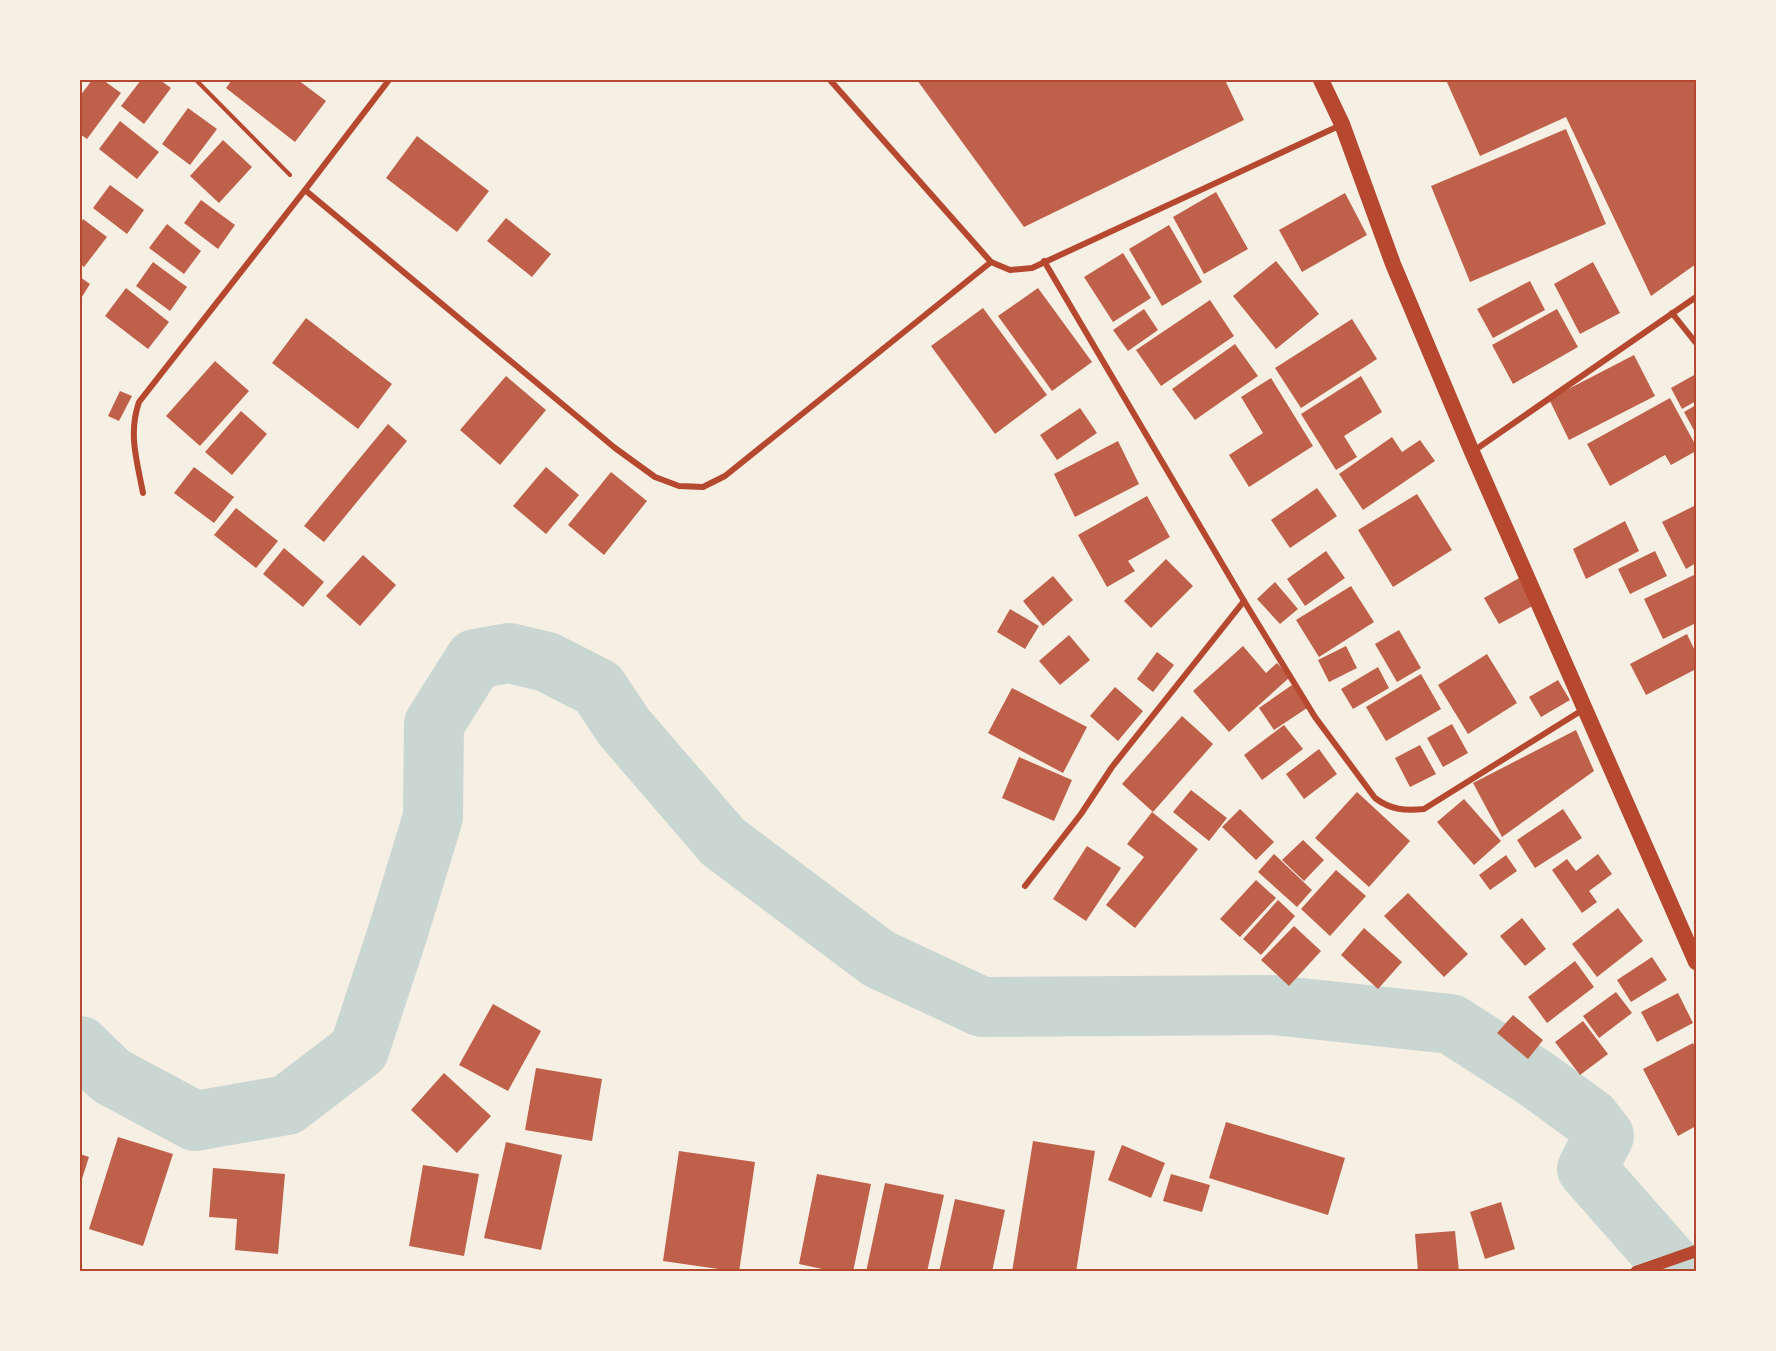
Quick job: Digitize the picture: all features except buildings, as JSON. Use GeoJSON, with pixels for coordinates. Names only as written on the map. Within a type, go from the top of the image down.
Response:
{"type":"FeatureCollection","features":[{"type":"Feature","properties":{"kind":"highway"},"geometry":{"type":"LineString","coordinates":[[1321,80],[1342,124],[1393,264],[1472,452],[1696,962]]}},
{"type":"Feature","properties":{"kind":"main road"},"geometry":{"type":"LineString","coordinates":[[1636,1272],[1696,1251]]}},
{"type":"Feature","properties":{"kind":"street"},"geometry":{"type":"LineString","coordinates":[[143,494],[133,439],[133,424],[139,402],[389,80]]}},
{"type":"Feature","properties":{"kind":"street"},"geometry":{"type":"LineString","coordinates":[[830,80],[991,262],[1010,270],[1032,268],[1342,124]]}},
{"type":"Feature","properties":{"kind":"street"},"geometry":{"type":"LineString","coordinates":[[305,190],[615,448],[655,477],[679,486],[703,487],[725,476],[991,262]]}},
{"type":"Feature","properties":{"kind":"street"},"geometry":{"type":"LineString","coordinates":[[1044,261],[1315,717],[1375,798],[1384,806],[1398,810],[1424,809],[1585,708]]}},
{"type":"Feature","properties":{"kind":"street"},"geometry":{"type":"LineString","coordinates":[[1472,452],[1696,297]]}},
{"type":"Feature","properties":{"kind":"street"},"geometry":{"type":"LineString","coordinates":[[1672,313],[1696,344]]}},
{"type":"Feature","properties":{"kind":"street"},"geometry":{"type":"LineString","coordinates":[[1025,886],[1081,814],[1112,767],[1244,601]]}},
{"type":"Feature","properties":{"kind":"path"},"geometry":{"type":"LineString","coordinates":[[196,80],[305,190]]}},
{"type":"Feature","properties":{"kind":"waterway"},"geometry":{"type":"LineString","coordinates":[[80,1046],[111,1076],[195,1121],[287,1105],[359,1050],[433,817],[434,724],[475,659],[509,653],[547,662],[598,688],[624,727],[723,842],[879,959],[982,1007],[1273,1005],[1451,1024],[1535,1078],[1590,1118],[1604,1136],[1587,1169],[1675,1269],[1675,1272]]}}]}
